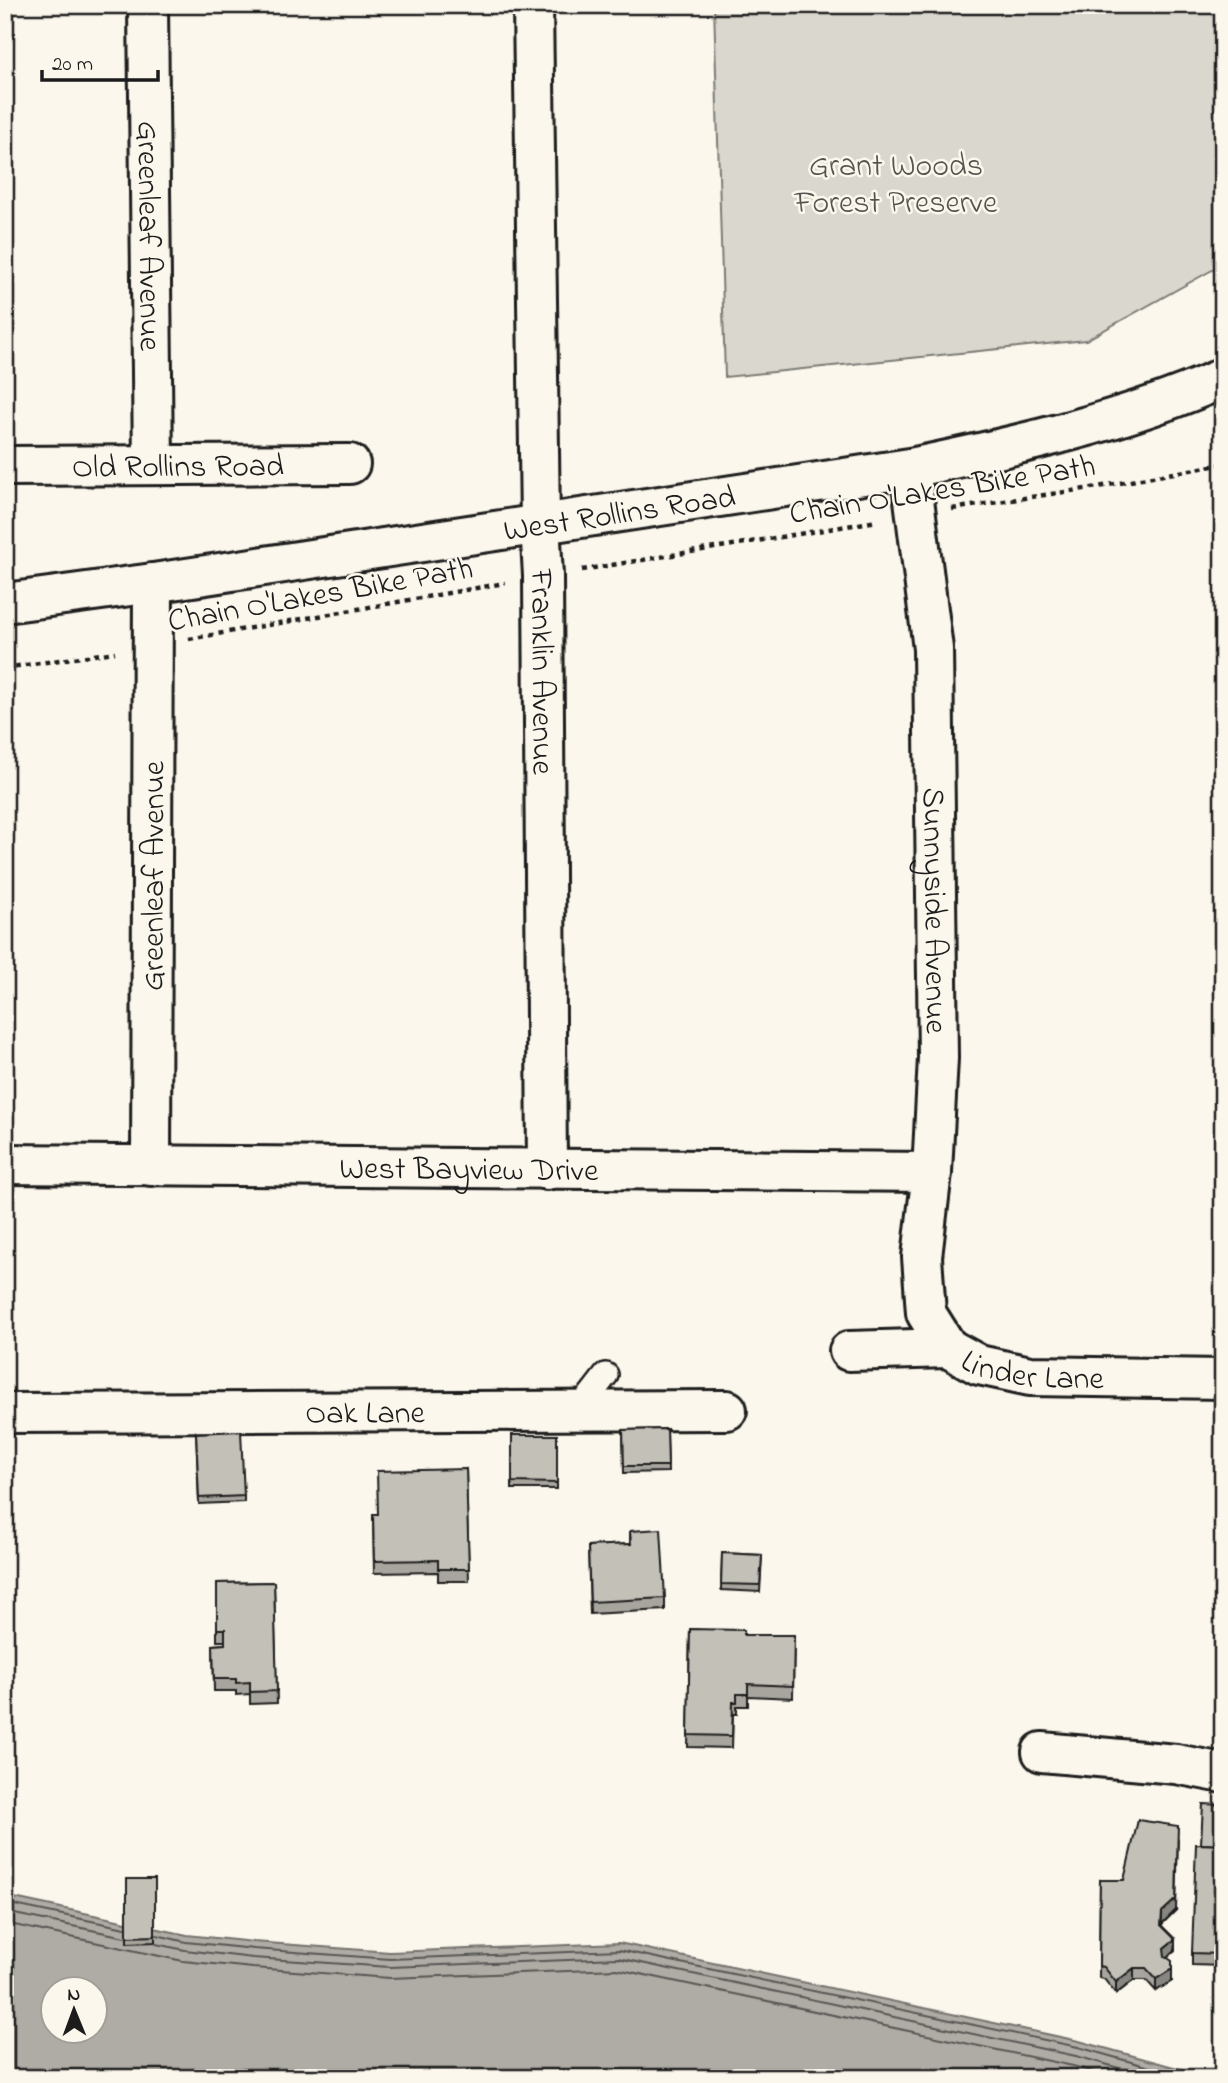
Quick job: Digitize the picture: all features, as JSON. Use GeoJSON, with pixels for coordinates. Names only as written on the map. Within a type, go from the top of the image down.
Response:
{"type":"FeatureCollection","features":[{"type":"Feature","properties":{"kind":"street","name":"Greenleaf Avenue"},"geometry":{"type":"LineString","coordinates":[[148,5],[153,465]]}},
{"type":"Feature","properties":{"kind":"street","name":"Franklin Avenue"},"geometry":{"type":"LineString","coordinates":[[533,5],[543,576],[547,1170]]}},
{"type":"Feature","properties":{"kind":"street"},"geometry":{"type":"LineString","coordinates":[[1066,432],[1223,351]]}},
{"type":"Feature","properties":{"kind":"street","name":"West Rollins Road"},"geometry":{"type":"LineString","coordinates":[[5,604],[910,468],[1066,432],[1117,417],[1223,378]]}},
{"type":"Feature","properties":{"kind":"street"},"geometry":{"type":"LineString","coordinates":[[1117,417],[1184,411],[1223,402]]}},
{"type":"Feature","properties":{"kind":"street","name":"Old Rollins Road"},"geometry":{"type":"LineString","coordinates":[[5,466],[350,464]]}},
{"type":"Feature","properties":{"kind":"street","name":"Sunnyside Avenue"},"geometry":{"type":"LineString","coordinates":[[910,468],[933,649],[938,1058],[932,1172],[922,1257],[926,1314],[948,1348]]}},
{"type":"Feature","properties":{"kind":"street","name":"Greenleaf Avenue"},"geometry":{"type":"LineString","coordinates":[[151,1166],[153,583]]}},
{"type":"Feature","properties":{"kind":"street","name":"West Bayview Drive"},"geometry":{"type":"LineString","coordinates":[[5,1164],[932,1172]]}},
{"type":"Feature","properties":{"kind":"street","name":"Linder Lane"},"geometry":{"type":"LineString","coordinates":[[849,1351],[948,1348],[979,1365],[1030,1376],[1223,1380]]}},
{"type":"Feature","properties":{"kind":"street","name":"Oak Lane"},"geometry":{"type":"LineString","coordinates":[[5,1413],[727,1410]]}},
{"type":"Feature","properties":{"kind":"street"},"geometry":{"type":"LineString","coordinates":[[1042,1752],[1176,1764],[1223,1773]]}},
{"type":"Feature","properties":{"kind":"lane"},"geometry":{"type":"LineString","coordinates":[[578,1411],[606,1375]]}},
{"type":"Feature","properties":{"kind":"path","name":"Chain O'Lakes Bike Path"},"geometry":{"type":"LineString","coordinates":[[5,668],[154,646],[543,576],[1098,487],[1223,464]]}},
{"type":"Feature","properties":{"kind":"green space","name":"Grant Woods Forest Preserve"},"geometry":{"type":"Polygon","coordinates":[[[714,5],[1223,5],[1223,264],[1086,340],[725,377],[714,5]]]}},
{"type":"Feature","properties":{"kind":"water"},"geometry":{"type":"Polygon","coordinates":[[[5,1896],[187,1935],[254,1942],[390,1952],[619,1943],[1079,2041],[1214,2078],[5,2078],[5,1896]]]}},
{"type":"Feature","properties":{"kind":"building"},"geometry":{"type":"Polygon","coordinates":[[[667,1429],[668,1466],[624,1466],[623,1430],[667,1429]]]}},
{"type":"Feature","properties":{"kind":"building"},"geometry":{"type":"Polygon","coordinates":[[[241,1431],[244,1496],[199,1498],[196,1433],[241,1431]]]}},
{"type":"Feature","properties":{"kind":"building"},"geometry":{"type":"Polygon","coordinates":[[[512,1435],[557,1435],[557,1483],[512,1482],[512,1435]]]}},
{"type":"Feature","properties":{"kind":"building"},"geometry":{"type":"Polygon","coordinates":[[[466,1469],[469,1569],[438,1569],[438,1560],[374,1561],[373,1514],[378,1514],[377,1471],[466,1469]]]}},
{"type":"Feature","properties":{"kind":"building"},"geometry":{"type":"Polygon","coordinates":[[[661,1529],[665,1598],[590,1602],[588,1546],[631,1544],[630,1531],[661,1529]]]}},
{"type":"Feature","properties":{"kind":"building"},"geometry":{"type":"Polygon","coordinates":[[[722,1553],[762,1555],[760,1585],[721,1584],[722,1553]]]}},
{"type":"Feature","properties":{"kind":"building"},"geometry":{"type":"Polygon","coordinates":[[[274,1582],[277,1691],[250,1692],[250,1682],[236,1683],[236,1679],[214,1679],[213,1645],[225,1644],[225,1629],[217,1629],[217,1583],[274,1582]]]}},
{"type":"Feature","properties":{"kind":"building"},"geometry":{"type":"Polygon","coordinates":[[[690,1629],[744,1630],[744,1635],[794,1635],[793,1686],[748,1684],[748,1694],[737,1694],[737,1702],[733,1702],[732,1736],[688,1735],[690,1629]]]}},
{"type":"Feature","properties":{"kind":"building"},"geometry":{"type":"Polygon","coordinates":[[[1203,1804],[1223,1805],[1223,1845],[1201,1844],[1203,1804]]]}},
{"type":"Feature","properties":{"kind":"building"},"geometry":{"type":"Polygon","coordinates":[[[1138,1820],[1178,1826],[1176,1899],[1162,1912],[1161,1925],[1175,1939],[1164,1948],[1165,1956],[1172,1961],[1172,1969],[1156,1979],[1146,1968],[1134,1968],[1116,1982],[1104,1967],[1099,1966],[1100,1880],[1124,1880],[1138,1820]]]}},
{"type":"Feature","properties":{"kind":"building"},"geometry":{"type":"Polygon","coordinates":[[[1196,1844],[1223,1845],[1223,1954],[1192,1953],[1196,1844]]]}},
{"type":"Feature","properties":{"kind":"building"},"geometry":{"type":"Polygon","coordinates":[[[127,1879],[155,1879],[155,1936],[127,1937],[127,1879]]]}}]}
